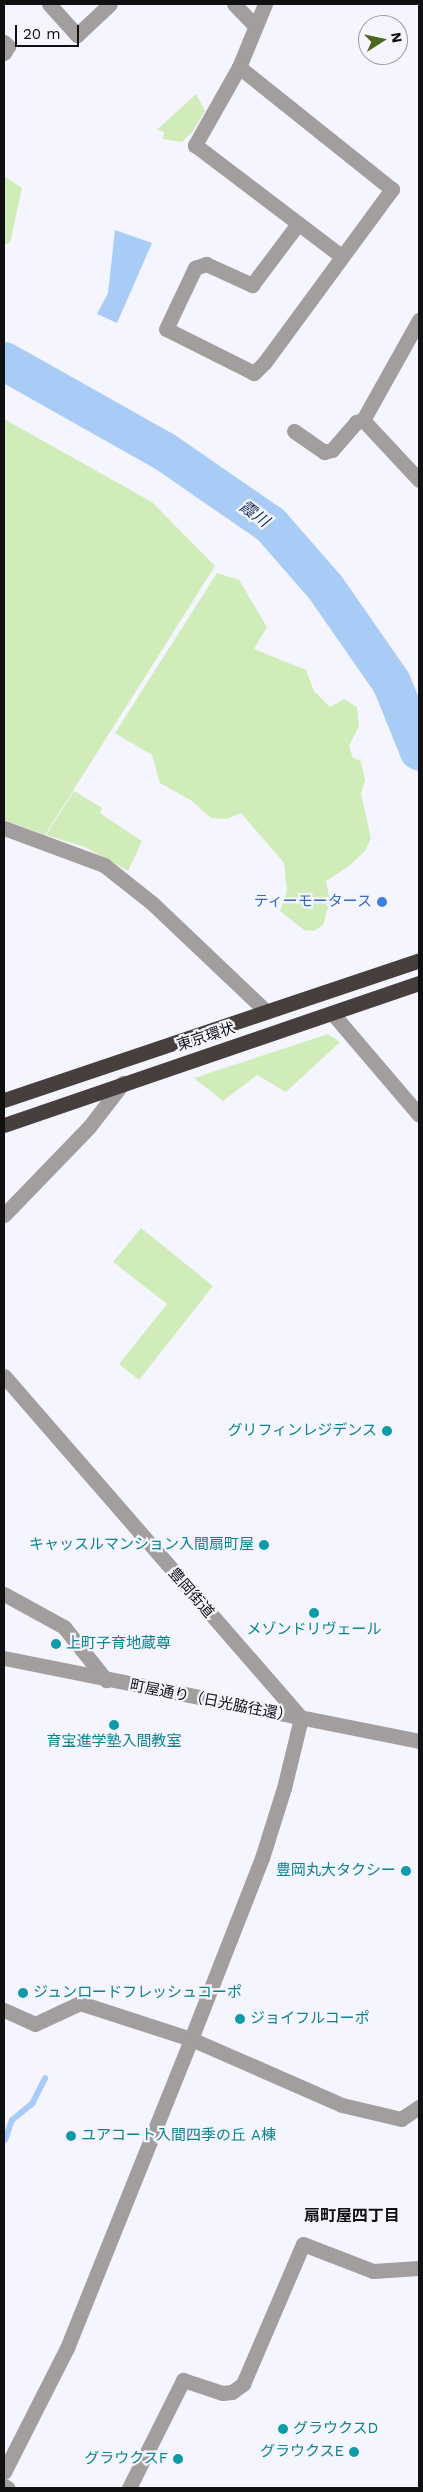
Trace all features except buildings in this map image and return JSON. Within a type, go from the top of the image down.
[{"type":"highway","name":"東京環状","points":[[4,1100],[419,960]]},
{"type":"highway","name":"東京環状","points":[[4,1124],[419,983]]},
{"type":"street","points":[[49,4],[77,35],[110,4]]},
{"type":"street","points":[[234,4],[255,26]]},
{"type":"street","points":[[265,4],[239,66],[194,145],[340,256]]},
{"type":"street","points":[[4,42],[8,46],[4,54]]},
{"type":"street","points":[[239,66],[392,189],[340,256],[265,362],[254,373],[166,329],[195,268],[206,264],[252,286],[297,225]]},
{"type":"street","points":[[294,430],[328,453],[356,422],[363,420],[419,320]]},
{"type":"street","points":[[363,420],[419,480]]},
{"type":"street","points":[[4,828],[54,848],[78,852],[104,865],[152,903],[266,1011]]},
{"type":"street","points":[[332,1013],[419,1115]]},
{"type":"street","points":[[4,1215],[89,1127],[123,1082]]},
{"type":"street","name":"豊岡街道","points":[[4,1376],[301,1718]]},
{"type":"street","points":[[4,1594],[64,1627],[106,1680]]},
{"type":"street","name":"町屋通り（日光脇往還）","points":[[4,1658],[106,1680],[419,1741]]},
{"type":"street","points":[[4,2472],[67,2348],[191,2039],[262,1858],[284,1788],[301,1718]]},
{"type":"street","points":[[4,2010],[35,2024],[80,2003],[191,2039],[342,2105],[401,2119],[419,2107]]},
{"type":"street","points":[[129,2488],[183,2380],[222,2393],[232,2392],[243,2384],[303,2244],[373,2271],[419,2268]]},
{"type":"street","points":[[4,2486],[8,2488]]},
{"type":"green space","points":[[196,94],[205,111],[193,131],[182,142],[163,139],[164,132],[157,130]]},
{"type":"green space","points":[[4,176],[22,188],[10,243],[4,244]]},
{"type":"green space","points":[[4,419],[152,502],[215,566],[45,835],[4,820]]},
{"type":"green space","points":[[217,573],[239,580],[267,627],[254,649],[306,670],[314,691],[330,707],[344,699],[357,707],[359,726],[349,746],[353,758],[361,761],[365,780],[361,794],[371,838],[365,851],[349,866],[326,881],[330,901],[323,925],[314,931],[304,930],[280,911],[287,891],[284,863],[241,813],[227,819],[211,818],[192,801],[160,783],[152,755],[115,733]]},
{"type":"green space","points":[[74,791],[102,808],[100,813],[142,841],[128,871],[85,847],[46,835]]},
{"type":"green space","points":[[328,1034],[340,1042],[286,1092],[257,1075],[223,1101],[194,1078]]},
{"type":"green space","points":[[141,1228],[213,1286],[139,1380],[119,1364],[167,1304],[113,1262]]},
{"type":"water","points":[[115,230],[152,243],[117,323],[97,314],[108,293]]},
{"type":"waterway","name":"霞川","points":[[4,361],[164,451],[270,524],[325,587],[391,682],[419,751]]},
{"type":"waterway","points":[[5,2140],[12,2120],[32,2104],[45,2078]]},
{"type":"place","name":"ティーモータース","points":[[382,902]]},
{"type":"place","name":"グリフィンレジデンス","points":[[387,1431]]},
{"type":"place","name":"キャッスルマンション入間扇町屋","points":[[264,1545]]},
{"type":"place","name":"メゾンドリヴェール","points":[[314,1613]]},
{"type":"place","name":"上町子育地蔵尊","points":[[56,1644]]},
{"type":"place","name":"育宝進学塾入間教室","points":[[114,1725]]},
{"type":"place","name":"豊岡丸大タクシー","points":[[406,1871]]},
{"type":"place","name":"ジュンロードフレッシュコーポ","points":[[23,1993]]},
{"type":"place","name":"ジョイフルコーポ","points":[[240,2019]]},
{"type":"place","name":"ユアコート入間四季の丘 A棟","points":[[71,2136]]},
{"type":"place","name":"グラウクスD","points":[[283,2429]]},
{"type":"place","name":"グラウクスE","points":[[354,2452]]},
{"type":"place","name":"グラウクスF","points":[[178,2459]]},
{"type":"district","name":"扇町屋四丁目","points":[[352,2216]]}]
